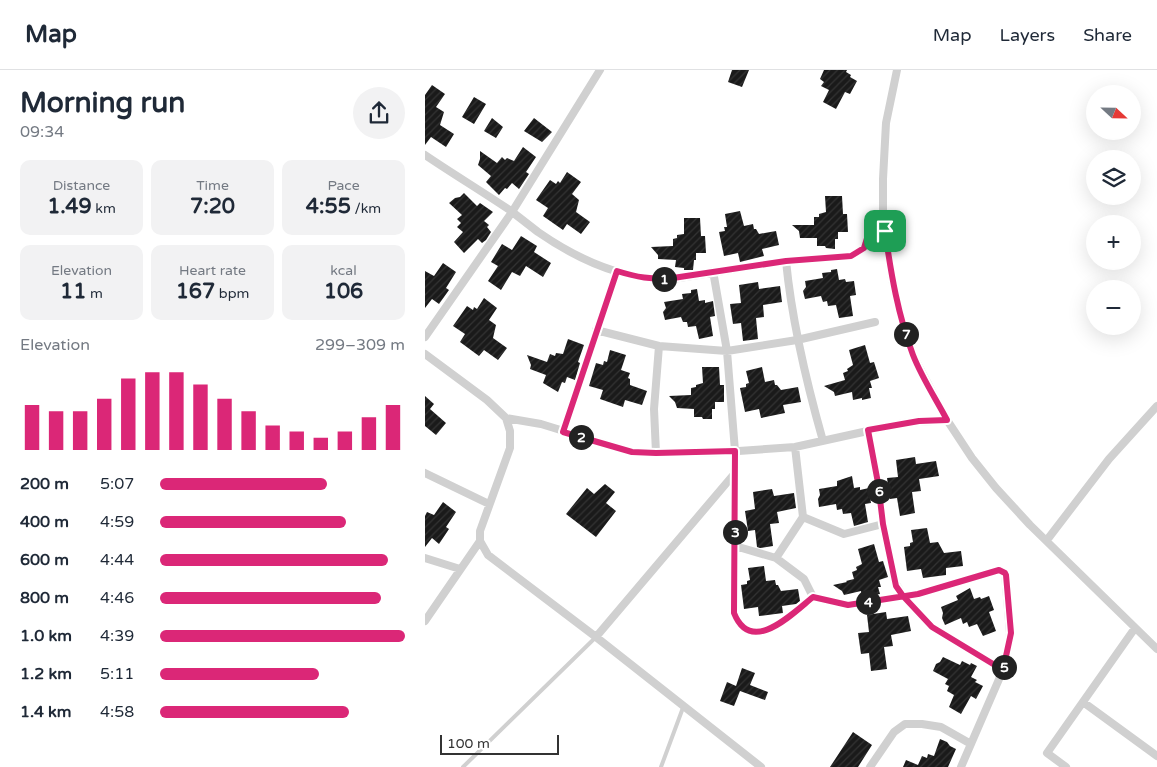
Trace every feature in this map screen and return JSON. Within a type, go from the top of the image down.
[{"type":"street","points":[[425,337],[512,212],[600,70]]},
{"type":"street","points":[[897,70],[885,123],[883,179],[885,231],[892,280],[901,318],[914,357],[947,420],[971,458],[996,488],[1157,648]]},
{"type":"street","points":[[425,155],[557,244],[587,260],[641,278],[655,280],[786,261],[851,256],[864,248],[869,232],[885,231]]},
{"type":"street","points":[[786,261],[790,302],[797,340],[806,383],[823,441]]},
{"type":"street","points":[[563,432],[617,271]]},
{"type":"street","points":[[713,271],[727,350],[735,451],[734,613],[740,625],[745,629],[753,632],[768,629],[783,621],[813,597]]},
{"type":"street","points":[[597,330],[659,346],[727,350],[797,340],[875,322]]},
{"type":"street","points":[[656,453],[654,409],[659,346]]},
{"type":"street","points":[[425,354],[487,400],[506,418],[510,431],[510,448],[480,531],[480,541],[488,555],[684,705],[761,767]]},
{"type":"street","points":[[1047,540],[1109,460],[1157,406]]},
{"type":"street","points":[[506,418],[541,424],[632,452],[656,453],[795,447],[868,430],[919,421],[947,420]]},
{"type":"street","points":[[868,430],[878,483],[883,524],[895,582],[903,596],[932,627],[1003,670]]},
{"type":"street","points":[[776,558],[803,517],[795,447]]},
{"type":"street","points":[[425,473],[489,504]]},
{"type":"street","points":[[596,637],[735,473]]},
{"type":"street","points":[[803,517],[844,534],[883,524]]},
{"type":"street","points":[[425,622],[480,541]]},
{"type":"street","points":[[735,546],[776,558],[804,579],[813,597],[844,605],[918,594],[999,570],[1005,573],[1011,633],[1003,670],[961,767]]},
{"type":"street","points":[[425,558],[460,569]]},
{"type":"street","points":[[1066,767],[1047,753],[1135,628]]},
{"type":"street","points":[[1083,702],[1157,756]]},
{"type":"street","points":[[870,767],[894,732],[905,724],[941,727],[971,744]]},
{"type":"lane","points":[[463,767],[596,637]]},
{"type":"lane","points":[[661,767],[684,705]]},
{"type":"building","points":[[732,70],[749,70],[742,87],[728,82]]},
{"type":"building","points":[[824,70],[847,70],[846,72],[851,75],[850,77],[857,81],[850,94],[845,92],[836,109],[823,102],[829,90],[821,86],[824,82],[820,79]]},
{"type":"building","points":[[432,85],[445,94],[436,107],[444,112],[440,125],[454,134],[446,147],[431,137],[425,145],[425,95]]},
{"type":"building","points":[[474,97],[486,104],[474,124],[462,117]]},
{"type":"building","points":[[492,118],[503,127],[496,138],[484,131]]},
{"type":"building","points":[[534,118],[552,132],[542,142],[524,131]]},
{"type":"building","points":[[523,147],[536,157],[526,172],[529,174],[519,189],[512,183],[499,195],[486,182],[491,176],[478,165],[480,151],[497,163],[502,157],[505,160],[507,158],[514,161]]},
{"type":"building","points":[[567,172],[581,182],[572,194],[579,200],[576,212],[590,222],[581,234],[567,224],[563,230],[543,216],[548,208],[536,200],[550,180],[556,184],[558,181],[560,183]]},
{"type":"building","points":[[464,193],[477,206],[480,203],[493,212],[484,221],[489,225],[487,227],[491,232],[486,240],[482,243],[478,239],[464,253],[454,242],[463,232],[457,227],[461,223],[457,219],[462,215],[449,203]]},
{"type":"building","points":[[825,196],[842,196],[843,214],[847,214],[848,232],[838,232],[838,239],[835,239],[835,249],[817,246],[817,238],[800,238],[799,231],[792,225],[814,225],[814,217],[819,217],[819,214],[826,212]]},
{"type":"building","points":[[740,211],[744,226],[753,224],[754,229],[759,234],[776,231],[779,245],[762,249],[764,256],[740,262],[738,253],[724,256],[719,232],[725,231],[724,227],[727,227],[725,214]]},
{"type":"building","points":[[684,218],[700,218],[701,236],[705,236],[706,253],[696,253],[693,270],[675,267],[676,260],[658,259],[658,255],[651,247],[673,246],[673,239],[677,238],[677,235],[684,234]]},
{"type":"building","points":[[521,236],[537,246],[534,252],[551,263],[543,277],[526,266],[520,276],[512,272],[501,290],[488,281],[498,266],[491,262],[502,244],[512,250]]},
{"type":"building","points":[[443,263],[456,272],[446,288],[449,290],[439,304],[432,299],[425,308],[425,271],[434,276]]},
{"type":"building","points":[[837,269],[839,280],[845,279],[846,282],[854,281],[856,295],[850,296],[853,316],[839,318],[836,305],[828,306],[827,301],[823,302],[821,296],[805,299],[803,291],[806,287],[805,281],[823,278],[822,273]]},
{"type":"building","points":[[758,282],[759,289],[780,286],[782,302],[763,305],[764,317],[756,318],[758,339],[743,341],[741,323],[733,324],[730,304],[741,303],[739,285]]},
{"type":"building","points":[[697,289],[699,301],[705,300],[705,303],[713,301],[715,316],[710,317],[713,336],[699,339],[696,326],[688,327],[687,322],[683,322],[681,317],[665,320],[663,312],[666,308],[664,302],[683,299],[682,294],[691,293],[691,290]]},
{"type":"building","points":[[484,298],[497,308],[489,320],[496,325],[493,338],[507,348],[498,360],[484,350],[479,356],[460,342],[465,334],[453,326],[467,306],[473,310],[474,307],[477,309]]},
{"type":"building","points":[[568,339],[584,345],[578,362],[580,363],[575,380],[567,377],[565,383],[562,382],[558,392],[543,383],[546,375],[530,369],[531,365],[527,355],[547,362],[550,354],[555,356],[556,353],[563,354]]},
{"type":"building","points":[[865,345],[870,363],[874,362],[879,378],[870,381],[872,388],[869,388],[871,398],[853,400],[852,392],[835,396],[834,392],[824,386],[845,380],[843,373],[848,371],[847,369],[853,365],[849,350]]},
{"type":"building","points":[[610,350],[626,355],[621,370],[630,373],[628,378],[630,379],[630,385],[647,391],[642,405],[625,400],[623,407],[600,399],[603,390],[589,386],[596,363],[603,365],[604,361],[607,362]]},
{"type":"building","points":[[702,367],[719,367],[720,385],[724,385],[724,402],[715,402],[715,409],[712,409],[712,419],[694,417],[694,409],[677,408],[675,402],[669,396],[691,395],[691,388],[703,383]]},
{"type":"building","points":[[762,367],[765,382],[774,380],[775,385],[781,390],[798,387],[801,402],[783,405],[785,413],[761,418],[759,409],[745,412],[740,388],[746,387],[746,384],[749,383],[746,371]]},
{"type":"building","points":[[425,396],[434,404],[430,409],[446,423],[436,435],[425,426]]},
{"type":"building","points":[[915,457],[916,464],[936,461],[939,476],[919,479],[921,491],[912,492],[915,513],[900,516],[897,498],[890,499],[887,478],[898,477],[896,460]]},
{"type":"building","points":[[852,476],[854,488],[860,487],[860,490],[869,488],[871,503],[865,504],[868,522],[854,526],[851,513],[843,514],[842,509],[837,510],[836,504],[819,507],[818,499],[820,495],[819,489],[837,486],[837,481]]},
{"type":"building","points":[[605,484],[615,492],[606,503],[616,511],[596,537],[566,514],[587,488],[594,494]]},
{"type":"building","points":[[772,489],[774,496],[794,493],[796,508],[777,512],[779,523],[770,524],[773,546],[760,548],[757,547],[755,530],[748,531],[745,511],[755,509],[753,492]]},
{"type":"building","points":[[443,502],[456,512],[446,527],[449,529],[439,544],[432,538],[425,547],[425,516],[427,512],[434,515]]},
{"type":"building","points":[[927,528],[930,543],[938,542],[944,553],[961,551],[963,566],[946,568],[946,575],[923,578],[921,569],[907,571],[904,547],[910,546],[910,543],[913,542],[911,530]]},
{"type":"building","points":[[874,544],[879,562],[883,561],[888,577],[879,580],[880,594],[862,597],[861,591],[844,595],[842,591],[833,585],[854,579],[852,572],[857,570],[856,567],[862,564],[858,549]]},
{"type":"building","points":[[764,566],[766,581],[775,580],[776,585],[778,585],[781,591],[798,589],[800,601],[796,604],[782,606],[783,613],[759,616],[758,607],[744,609],[741,585],[747,584],[747,581],[750,580],[748,568]]},
{"type":"building","points":[[970,588],[974,599],[989,596],[994,610],[989,612],[996,631],[983,636],[977,624],[969,627],[967,622],[963,624],[961,618],[945,625],[941,607],[958,600],[956,596]]},
{"type":"building","points":[[886,612],[887,619],[908,616],[911,631],[891,635],[893,646],[884,647],[887,669],[871,671],[869,653],[861,654],[858,633],[869,632],[867,615]]},
{"type":"building","points":[[943,657],[960,665],[962,661],[977,666],[971,677],[977,680],[975,682],[983,686],[976,699],[971,696],[961,714],[949,707],[954,695],[947,691],[949,686],[945,684],[948,679],[933,671],[936,664]]},
{"type":"building","points":[[742,668],[755,673],[750,685],[768,692],[765,700],[740,691],[734,706],[720,701],[727,682],[736,686]]},
{"type":"building","points":[[853,732],[872,745],[858,767],[830,767]]},
{"type":"building","points":[[940,739],[956,749],[948,767],[903,767],[906,760],[918,765],[922,756],[927,758],[928,754],[934,756]]},
{"type":"route","points":[[885,231],[869,232],[864,248],[851,256],[786,261],[655,280],[617,271],[563,432],[632,452],[735,451],[734,613],[740,625],[745,629],[753,632],[768,629],[783,621],[813,597],[841,605],[848,605],[903,596],[918,594],[999,570],[1006,575],[1011,633],[1003,670],[929,625],[903,596],[896,586],[883,524],[878,483],[868,430],[903,423],[947,420],[914,357],[901,318],[892,280],[885,231]]}]
